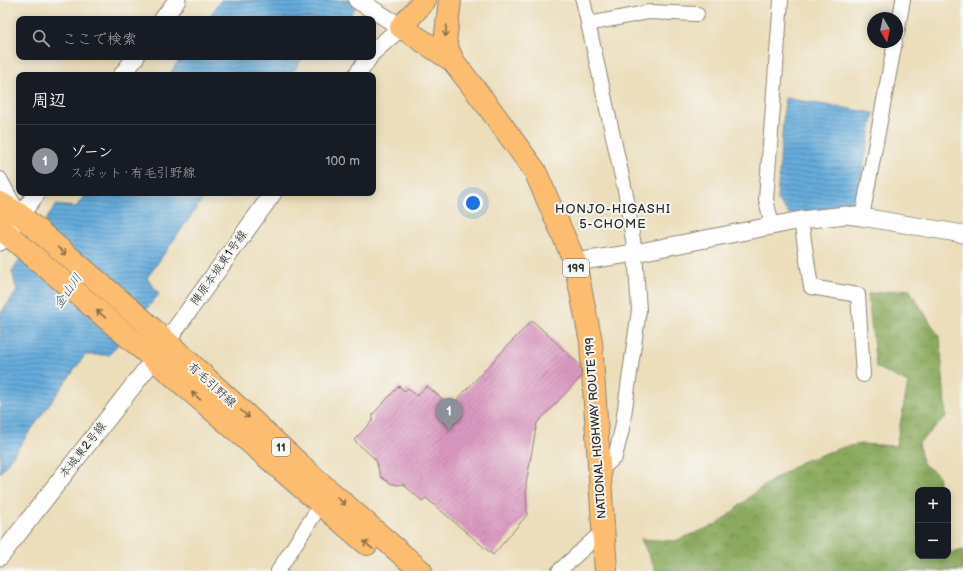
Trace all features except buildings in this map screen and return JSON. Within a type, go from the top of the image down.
[{"type":"main road","points":[[401,27],[425,0]]},
{"type":"main road","name":"199","points":[[450,0],[445,42],[453,61]]},
{"type":"main road","name":"NATIONAL HIGHWAY ROUTE 199","points":[[401,27],[453,61],[490,109],[535,171],[575,262],[591,342],[606,571]]},
{"type":"main road","name":"有毛引野線","points":[[0,203],[26,220],[144,321],[160,351],[321,504],[398,571]]},
{"type":"main road","name":"有毛引野線","points":[[5,235],[131,339],[160,351],[319,482],[421,571]]},
{"type":"street","points":[[165,16],[177,0]]},
{"type":"street","points":[[582,0],[626,195],[636,253],[639,310],[622,429],[615,456],[600,470]]},
{"type":"street","points":[[772,226],[766,199],[781,0]]},
{"type":"street","points":[[901,12],[903,0]]},
{"type":"street","points":[[360,2],[401,27],[376,48]]},
{"type":"street","points":[[588,24],[650,12],[697,14]]},
{"type":"street","points":[[862,217],[894,48]]},
{"type":"street","points":[[124,72],[134,60]]},
{"type":"street","points":[[359,72],[367,60]]},
{"type":"street","points":[[0,179],[26,220]]},
{"type":"street","points":[[5,235],[26,220],[36,196]]},
{"type":"street","name":"陣原本城東1号線","points":[[160,351],[271,196]]},
{"type":"street","points":[[575,262],[636,253],[802,220],[846,215],[963,234]]},
{"type":"street","points":[[802,220],[811,287],[858,295],[864,375]]},
{"type":"street","name":"本城東2号線","points":[[0,558],[160,351]]},
{"type":"street","points":[[278,571],[321,504]]},
{"type":"street","points":[[559,571],[604,530]]},
{"type":"green space","points":[[909,289],[940,338],[946,417],[919,443],[922,463],[938,475],[940,487],[915,487],[915,559],[951,559],[951,553],[963,550],[963,571],[656,571],[641,539],[675,541],[718,524],[759,489],[801,462],[844,447],[862,444],[896,446],[908,383],[876,367],[868,294]]},
{"type":"water","points":[[221,0],[361,0],[349,16],[210,16]]},
{"type":"water","points":[[179,60],[301,60],[293,72],[171,72]]},
{"type":"water","points":[[785,98],[874,113],[855,208],[835,207],[789,214],[777,199]]},
{"type":"water","name":"金山川","points":[[84,196],[205,196],[147,278],[159,294],[109,355],[85,355],[0,473],[0,314],[17,291],[12,271],[56,205],[76,207]]},
{"type":"place","name":"ゾーン","points":[[449,431]]},
{"type":"district","name":"HONJO-HIGASHI 5-CHOME","points":[[613,216]]}]
